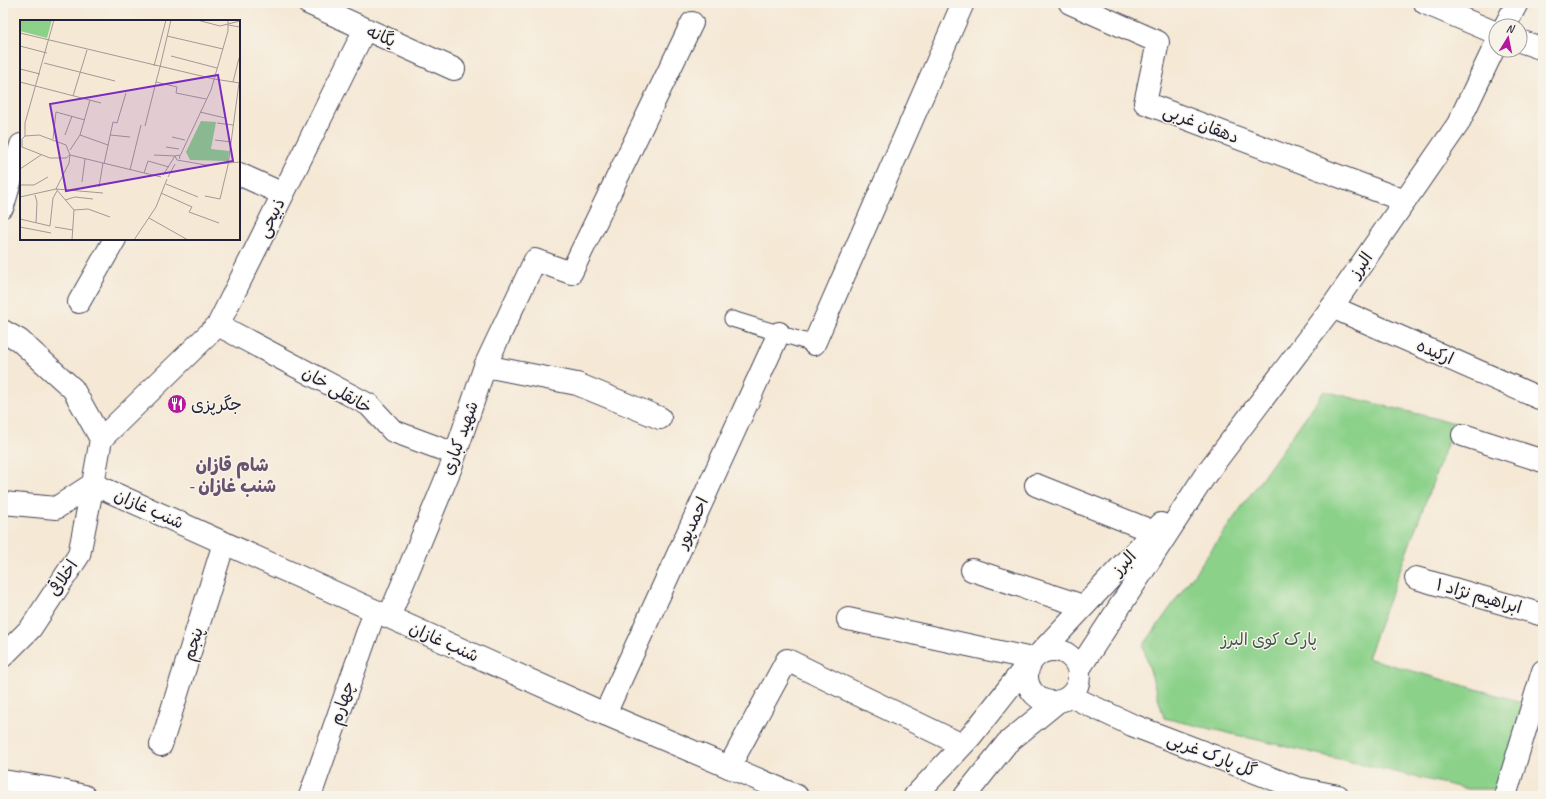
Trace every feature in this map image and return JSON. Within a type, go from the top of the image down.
[{"type":"street","name":"یگانه","points":[[308,3],[454,69]]},
{"type":"street","points":[[814,344],[963,3]]},
{"type":"street","name":"دهقان غربی","points":[[1070,3],[1158,42],[1145,103],[1405,201]]},
{"type":"street","points":[[1425,3],[1488,30]]},
{"type":"street","points":[[1509,18],[1517,3]]},
{"type":"street","name":"شهید کباری","points":[[382,614],[455,454],[485,366],[535,260],[571,273],[692,23]]},
{"type":"street","name":"ذبیحی","points":[[101,439],[218,325],[364,29]]},
{"type":"street","points":[[1528,44],[1543,49]]},
{"type":"street","name":"البرز","points":[[965,796],[1007,743],[1071,688],[1206,474],[1332,307],[1458,124],[1489,58]]},
{"type":"street","points":[[3,206],[20,148]]},
{"type":"street","points":[[240,174],[283,194]]},
{"type":"street","points":[[79,302],[115,240]]},
{"type":"street","name":"ارکیده","points":[[1332,307],[1539,398]]},
{"type":"street","name":"خانقلی خان","points":[[218,325],[369,405],[393,431],[455,454]]},
{"type":"street","points":[[3,331],[19,340],[73,388],[101,439]]},
{"type":"street","name":"احمدپور","points":[[605,714],[779,333]]},
{"type":"street","points":[[485,366],[577,384],[660,418]]},
{"type":"street","points":[[1462,436],[1543,461]]},
{"type":"street","name":"اخلاقی","points":[[3,656],[32,628],[79,554],[101,439]]},
{"type":"street","name":"البرز","points":[[915,796],[962,745],[1035,657],[1154,532],[1206,474]]},
{"type":"street","points":[[3,503],[56,508],[93,484]]},
{"type":"street","name":"شنب غازان","points":[[93,484],[605,714],[797,796]]},
{"type":"street","points":[[1036,485],[1154,532]]},
{"type":"street","name":"پنجم","points":[[161,744],[224,543]]},
{"type":"street","points":[[972,570],[1084,606]]},
{"type":"street","name":"ابراهیم نژاد ۱","points":[[1416,578],[1543,615]]},
{"type":"street","name":"چهارم","points":[[310,796],[382,614]]},
{"type":"street","points":[[848,619],[1035,657],[1056,649],[1070,656],[1071,688],[1042,700],[1030,690],[1026,676],[1035,657]]},
{"type":"street","points":[[729,767],[787,660],[962,745]]},
{"type":"street","points":[[1504,796],[1543,671]]},
{"type":"street","name":"گل پارک غربی","points":[[1071,688],[1132,724],[1297,788],[1338,796]]},
{"type":"street","points":[[3,781],[48,788],[84,796]]},
{"type":"lane","points":[[732,319],[814,344]]},
{"type":"green space","name":"پارک کوی البرز","points":[[1324,391],[1455,423],[1367,658],[1525,703],[1505,789],[1467,789],[1164,718],[1143,646]]},
{"type":"place","name":"جگرپزی","points":[[177,404]]},
{"type":"district","name":"شام قازان - شنب غازان","points":[[232,475]]}]
